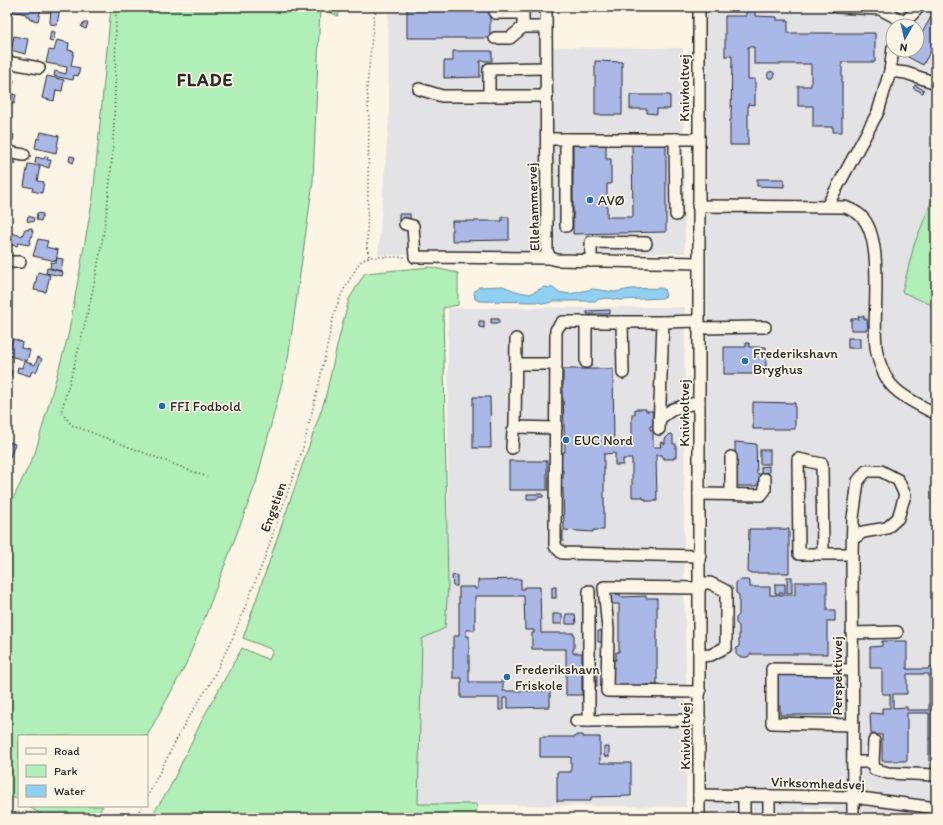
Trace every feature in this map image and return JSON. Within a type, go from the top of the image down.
[{"type":"street","name":"Ellehammervej","points":[[546,7],[548,251],[550,258],[557,260],[698,263]]},
{"type":"street","name":"Knivholtvej","points":[[699,7],[699,818]]},
{"type":"street","points":[[838,7],[880,9],[894,18]]},
{"type":"street","points":[[909,18],[919,7]]},
{"type":"street","points":[[495,13],[523,13],[523,27]]},
{"type":"street","points":[[495,38],[510,38],[523,27],[546,27]]},
{"type":"street","points":[[827,206],[878,112],[890,71],[892,58]]},
{"type":"street","points":[[7,62],[39,68]]},
{"type":"street","points":[[489,96],[489,69],[546,68]]},
{"type":"street","points":[[890,71],[906,73],[936,83]]},
{"type":"street","points":[[419,89],[442,96],[547,96]]},
{"type":"street","points":[[547,139],[699,139]]},
{"type":"street","points":[[566,139],[566,226]]},
{"type":"street","points":[[676,139],[676,215]]},
{"type":"street","points":[[7,152],[24,155]]},
{"type":"street","points":[[698,206],[845,206],[861,216],[871,232],[875,250],[876,347],[887,380],[898,392],[936,414]]},
{"type":"street","points":[[405,224],[413,226],[415,257],[550,258]]},
{"type":"street","points":[[591,261],[591,242],[646,243]]},
{"type":"street","points":[[7,262],[20,262]]},
{"type":"street","points":[[700,556],[562,553],[555,546],[556,330],[562,322],[662,322],[765,327]]},
{"type":"street","points":[[586,322],[586,362]]},
{"type":"street","points":[[622,322],[623,373]]},
{"type":"street","points":[[662,322],[659,424],[673,409],[699,402]]},
{"type":"street","points":[[512,448],[513,431],[515,427],[516,339]]},
{"type":"street","points":[[516,364],[556,364]]},
{"type":"street","points":[[515,427],[556,428]]},
{"type":"street","points":[[731,457],[731,494]]},
{"type":"street","points":[[823,554],[822,464],[798,459],[799,554],[823,554],[852,554]]},
{"type":"street","name":"Perspektivvej","points":[[852,539],[863,532],[887,528],[898,518],[905,495],[898,480],[881,471],[866,471],[858,481],[853,518],[852,539],[853,818]]},
{"type":"street","points":[[699,494],[761,495],[765,490],[765,479]]},
{"type":"street","points":[[700,656],[711,655],[726,647],[726,591],[710,583],[700,586],[604,587],[608,629],[607,691],[700,692]]},
{"type":"street","points":[[589,591],[589,721]]},
{"type":"street","points":[[852,633],[897,632]]},
{"type":"street","points":[[852,670],[772,670],[772,723],[852,725]]},
{"type":"street","points":[[576,721],[700,720]]},
{"type":"street","points":[[874,741],[874,768],[888,773],[936,775]]},
{"type":"street","points":[[853,762],[873,762]]},
{"type":"street","name":"Virksomhedsvej","points":[[699,795],[853,797],[936,808]]},
{"type":"street","points":[[744,795],[744,818]]},
{"type":"street","points":[[769,796],[769,818]]},
{"type":"path","points":[[116,7],[110,180],[100,253],[82,339],[61,412],[72,425],[207,478]]},
{"type":"path","points":[[375,7],[367,87],[369,120],[367,248],[369,257],[415,257]]},
{"type":"path","name":"Engstien","points":[[148,795],[185,723],[210,684],[233,636],[264,560],[303,448],[335,310],[342,290],[360,262],[369,257]]},
{"type":"path","points":[[135,818],[141,807]]},
{"type":"path","points":[[7,816],[22,811],[32,813],[41,818]]},
{"type":"shaded area","points":[[388,7],[540,7],[541,47],[683,48],[685,253],[378,255],[389,117]]},
{"type":"shaded area","points":[[706,7],[936,7],[936,190],[914,245],[902,292],[936,307],[936,818],[837,818],[833,809],[806,807],[806,818],[707,818]]},
{"type":"shaded area","points":[[685,307],[684,573],[687,716],[686,807],[418,804],[422,639],[445,627],[448,574],[448,308]]},
{"type":"green space","name":"FFI Fodbold","points":[[111,7],[341,7],[338,16],[320,8],[313,182],[288,359],[256,483],[204,620],[185,666],[148,735],[18,735],[18,800],[7,794],[7,511],[35,453],[68,336],[93,197]]},
{"type":"green space","points":[[936,190],[936,307],[902,292],[914,245]]},
{"type":"green space","points":[[430,267],[458,273],[458,305],[443,308],[448,586],[445,628],[422,639],[418,804],[477,804],[476,818],[150,818],[169,789],[204,716],[242,648],[269,660],[273,650],[243,638],[325,399],[349,299],[365,273]]},
{"type":"green space","points":[[29,807],[102,807],[95,818],[47,818]]},
{"type":"water","points":[[503,286],[515,291],[530,294],[544,287],[553,288],[558,292],[570,294],[592,289],[615,292],[631,289],[661,288],[664,289],[666,296],[662,298],[620,300],[607,298],[595,301],[554,301],[550,303],[479,301],[475,299],[474,292],[479,287]]},
{"type":"building","points":[[12,7],[41,7],[38,21],[29,19],[29,16],[26,16],[26,14],[11,11]]},
{"type":"building","points":[[51,7],[60,7],[57,25],[50,24]]},
{"type":"building","points":[[746,7],[755,7],[755,16],[777,17],[777,20],[788,20],[788,33],[875,33],[875,62],[842,62],[842,132],[833,132],[833,127],[813,127],[813,106],[798,106],[798,86],[811,86],[811,64],[754,64],[754,47],[748,47],[748,79],[755,79],[755,105],[748,104],[748,145],[730,145],[732,56],[725,56],[725,16],[746,16]]},
{"type":"building","points":[[490,8],[490,38],[407,38],[407,9]]},
{"type":"building","points":[[936,8],[936,41],[923,65],[910,58],[925,58],[925,28]]},
{"type":"building","points":[[83,23],[88,23],[86,29],[81,27]]},
{"type":"building","points":[[51,31],[55,32],[53,42],[49,41]]},
{"type":"building","points":[[14,36],[28,39],[25,54],[11,50]]},
{"type":"building","points":[[57,40],[69,43],[68,50],[74,51],[71,66],[80,68],[78,76],[74,75],[73,80],[54,76],[55,71],[66,74],[67,67],[46,63],[49,50],[54,51]]},
{"type":"building","points":[[453,51],[492,51],[492,61],[480,61],[480,77],[444,78],[444,61],[453,61]]},
{"type":"building","points":[[595,61],[622,62],[622,115],[595,115]]},
{"type":"building","points":[[771,71],[774,72],[774,78],[771,79],[768,78],[767,75],[768,72]]},
{"type":"building","points":[[7,72],[10,72],[8,79],[14,80],[11,94],[16,95],[14,104],[7,102]]},
{"type":"building","points":[[47,76],[64,80],[62,91],[56,90],[54,101],[42,98]]},
{"type":"building","points":[[915,85],[924,90],[923,93],[913,88]]},
{"type":"building","points":[[630,95],[670,95],[670,109],[657,109],[657,114],[647,113],[647,109],[630,109]]},
{"type":"building","points":[[7,129],[12,130],[11,134],[14,135],[13,141],[7,141]]},
{"type":"building","points":[[41,132],[59,136],[56,153],[35,148],[37,138],[39,139]]},
{"type":"building","name":"AVØ","points":[[666,143],[666,232],[573,234],[573,144],[606,144],[606,159],[611,159],[611,184],[607,184],[607,217],[633,217],[632,144]]},
{"type":"building","points":[[7,156],[8,161],[16,162],[15,165],[10,164],[9,172],[7,172]]},
{"type":"building","points":[[45,156],[48,157],[47,160],[51,160],[49,168],[35,163],[36,157],[44,159]]},
{"type":"building","points":[[70,156],[75,157],[73,163],[69,161]]},
{"type":"building","points":[[28,164],[40,166],[37,181],[44,182],[42,193],[32,191],[33,188],[24,186]]},
{"type":"building","points":[[757,179],[784,179],[784,187],[757,186]]},
{"type":"building","points":[[37,213],[43,214],[41,221],[36,220]]},
{"type":"building","points":[[399,214],[410,214],[410,221],[399,221]]},
{"type":"building","points":[[28,216],[34,218],[33,222],[27,221]]},
{"type":"building","points":[[502,217],[509,217],[509,240],[452,241],[452,221],[502,221]]},
{"type":"building","points":[[29,228],[33,231],[29,245],[18,243],[17,246],[7,244],[7,232],[22,236],[25,229],[28,230]]},
{"type":"building","points":[[38,239],[48,241],[46,247],[58,250],[56,261],[33,256]]},
{"type":"building","points":[[57,258],[63,259],[61,271],[50,268],[51,262],[56,263]]},
{"type":"building","points":[[47,268],[63,272],[62,276],[46,273]]},
{"type":"building","points":[[38,272],[50,275],[46,292],[34,290]]},
{"type":"building","points":[[610,310],[610,314],[587,314],[587,311]]},
{"type":"building","points":[[858,316],[864,316],[864,319],[867,319],[868,330],[851,330],[851,319],[859,319]]},
{"type":"building","points":[[491,319],[499,319],[499,323],[491,323]]},
{"type":"building","points":[[479,321],[484,321],[484,328],[479,327]]},
{"type":"building","points":[[848,338],[860,338],[860,348],[848,348]]},
{"type":"building","points":[[13,339],[22,342],[21,348],[30,350],[27,361],[7,355]]},
{"type":"building","name":"Frederikshavn Bryghus","points":[[746,343],[749,343],[749,347],[766,347],[766,374],[724,374],[724,347],[746,347]]},
{"type":"building","points":[[38,357],[42,359],[36,372],[32,371],[30,376],[17,372],[18,367],[22,368],[24,361],[35,365]]},
{"type":"building","points":[[7,369],[12,371],[7,387]]},
{"type":"building","name":"EUC Nord","points":[[563,369],[613,369],[614,447],[632,447],[632,414],[635,414],[635,409],[646,409],[646,411],[653,411],[653,426],[650,426],[650,430],[653,430],[653,447],[661,447],[660,443],[662,442],[665,444],[665,439],[670,434],[673,435],[673,444],[676,444],[676,457],[674,457],[674,459],[664,459],[662,455],[656,455],[657,501],[646,501],[643,497],[632,497],[632,459],[623,459],[623,465],[615,465],[615,453],[604,454],[604,530],[593,530],[593,532],[564,530],[563,488],[559,488],[559,478],[563,478],[563,470],[559,470],[559,454],[563,454],[563,452],[565,452],[563,398],[559,398],[559,386],[563,386]]},
{"type":"building","points":[[473,397],[490,397],[491,448],[473,448]]},
{"type":"building","points":[[753,402],[795,403],[795,429],[753,429]]},
{"type":"building","points":[[9,442],[15,444],[7,465],[7,446]]},
{"type":"building","points":[[735,442],[756,444],[757,474],[761,474],[761,484],[757,484],[757,486],[736,486]]},
{"type":"building","points":[[760,450],[770,450],[770,464],[760,464]]},
{"type":"building","points":[[509,461],[547,461],[547,490],[509,490]]},
{"type":"building","points":[[769,466],[769,473],[761,473],[761,467]]},
{"type":"building","points":[[527,494],[543,494],[543,497],[538,497],[538,499],[527,499]]},
{"type":"building","points":[[749,529],[789,529],[789,573],[748,573]]},
{"type":"building","points":[[560,531],[563,531],[563,541],[560,541]]},
{"type":"building","points":[[457,575],[457,586],[453,586],[452,576]]},
{"type":"building","points":[[787,577],[792,577],[792,593],[787,593]]},
{"type":"building","points":[[521,579],[521,589],[524,589],[524,587],[540,587],[541,633],[574,633],[573,653],[582,653],[582,695],[566,695],[566,649],[532,649],[532,633],[534,633],[534,630],[525,630],[524,596],[475,596],[475,630],[466,630],[466,636],[469,636],[469,682],[503,682],[503,691],[550,691],[550,707],[508,708],[508,698],[503,698],[503,710],[499,710],[499,698],[461,698],[462,678],[453,678],[453,636],[459,636],[459,587],[475,587],[475,589],[478,589],[478,580]]},
{"type":"building","points":[[739,580],[748,580],[750,582],[750,587],[770,587],[770,595],[777,595],[777,593],[775,593],[775,584],[785,584],[785,593],[779,593],[779,595],[795,595],[795,582],[827,582],[827,610],[835,610],[835,621],[827,621],[827,654],[750,654],[748,657],[739,657],[736,654],[736,649],[739,646],[739,626],[736,623],[736,618],[739,615],[739,595],[736,593],[736,583]]},
{"type":"building","points":[[552,587],[556,587],[556,598],[552,598]]},
{"type":"building","points":[[610,594],[620,594],[620,597],[646,596],[646,598],[657,598],[657,685],[646,685],[646,687],[611,686],[611,660],[616,660],[616,652],[619,652],[619,604],[610,604]]},
{"type":"building","points":[[553,614],[562,614],[562,624],[553,624]]},
{"type":"building","points":[[566,614],[575,614],[576,624],[566,624]]},
{"type":"building","points":[[598,631],[603,631],[602,642],[598,642]]},
{"type":"building","points":[[882,641],[907,641],[907,669],[929,669],[929,667],[936,667],[936,761],[929,761],[929,713],[907,713],[907,761],[882,761],[882,735],[871,734],[870,713],[882,714],[882,708],[890,708],[890,694],[882,694],[882,668],[870,668],[870,647],[882,646]],"holes":[[[907,674],[929,674],[929,710],[907,710],[907,707],[893,708],[893,694],[907,694]]]},
{"type":"building","points":[[593,675],[597,675],[597,686],[593,686]]},
{"type":"building","points":[[778,675],[837,675],[836,715],[780,715],[780,706],[778,706]]},
{"type":"building","points":[[576,735],[583,735],[583,737],[600,737],[600,763],[631,763],[631,796],[591,797],[591,801],[557,801],[557,772],[571,772],[571,757],[540,757],[540,737],[576,737]]},
{"type":"building","points":[[604,747],[609,747],[609,757],[604,756]]},
{"type":"place","name":"AVØ","points":[[590,200]]},
{"type":"place","name":"Frederikshavn Bryghus","points":[[745,361]]},
{"type":"place","name":"FFI Fodbold","points":[[162,406]]},
{"type":"place","name":"EUC Nord","points":[[566,440]]},
{"type":"place","name":"Frederikshavn Friskole","points":[[507,677]]},
{"type":"district","name":"FLADE","points":[[205,80]]}]
